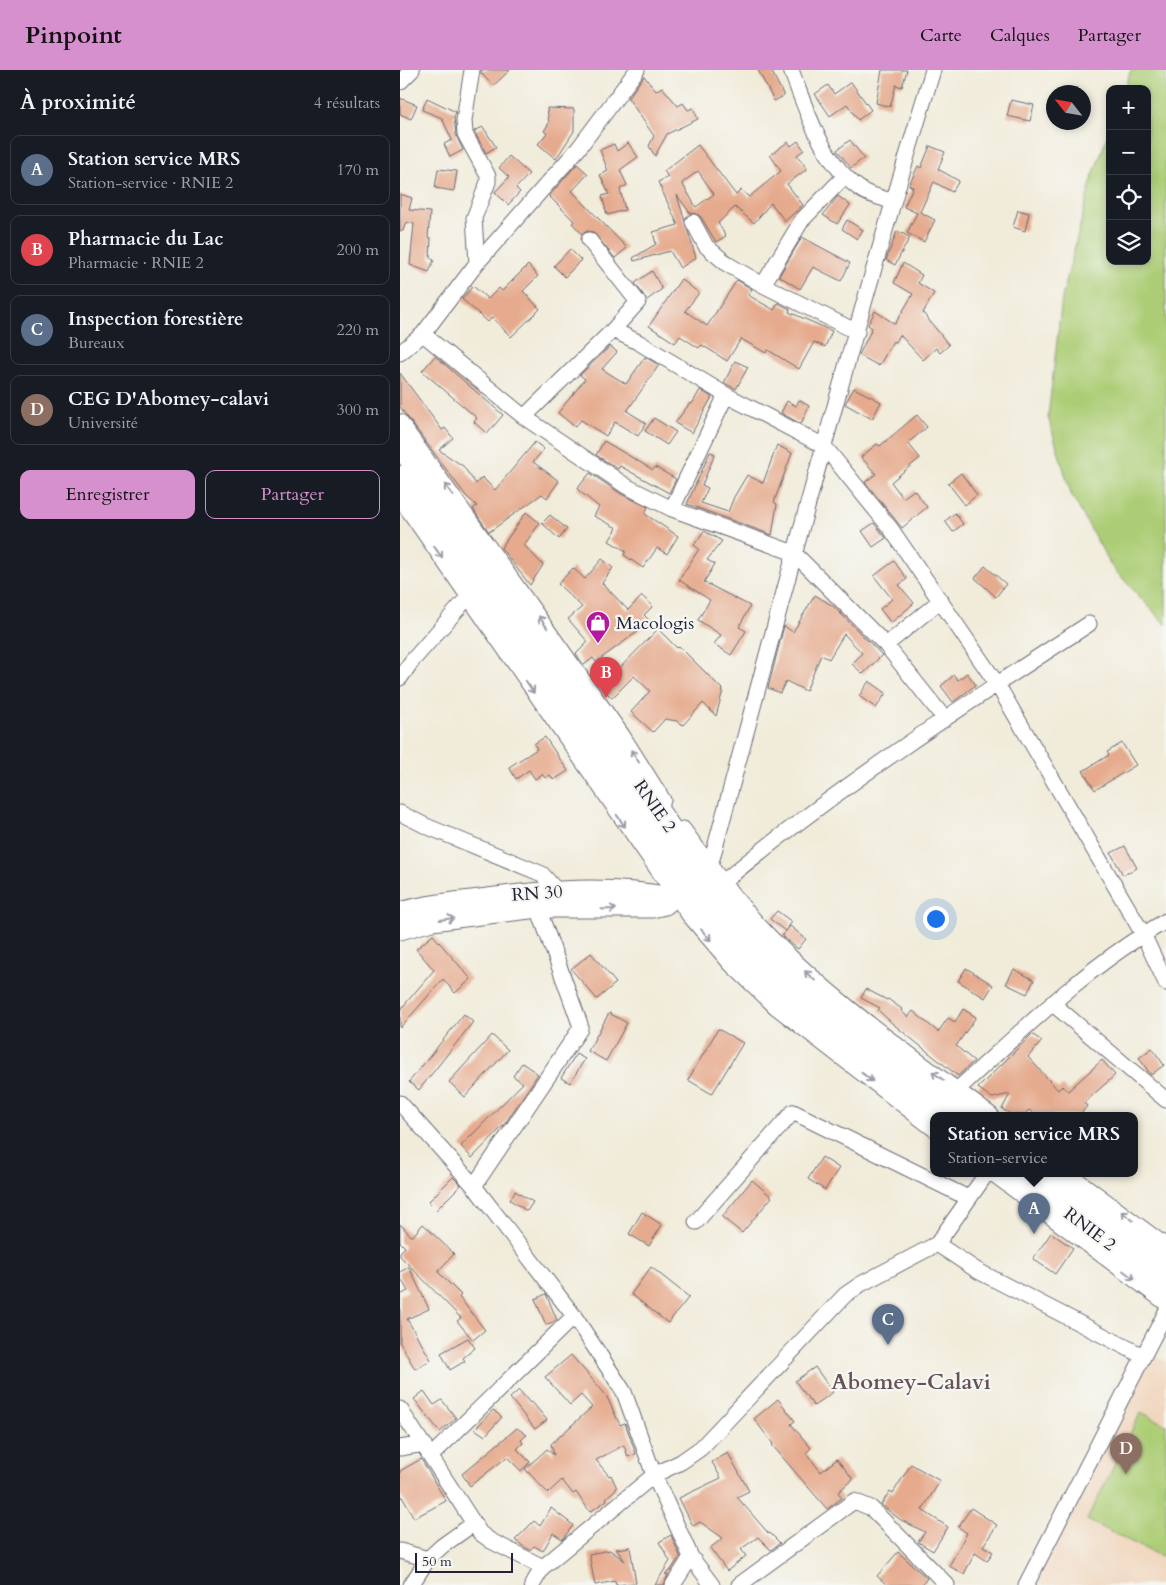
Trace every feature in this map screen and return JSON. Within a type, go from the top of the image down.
[{"type":"highway","name":"RNIE 2","points":[[400,445],[539,638],[693,882],[717,930],[775,989],[833,1038],[933,1112]]},
{"type":"highway","name":"RNIE 2","points":[[400,477],[693,882],[739,924],[803,989],[846,1025],[963,1112]]},
{"type":"highway","name":"RNIE 2","points":[[1019,1177],[1166,1285]]},
{"type":"highway","name":"RNIE 2","points":[[1050,1177],[1166,1263]]},
{"type":"main road","name":"RN 30","points":[[400,912],[423,906],[541,891],[646,892],[693,882]]},
{"type":"main road","name":"RN 30","points":[[400,930],[432,921],[538,908],[652,908],[665,905],[693,882]]},
{"type":"street","points":[[400,82],[412,70]]},
{"type":"street","points":[[472,70],[464,120],[465,134],[488,176],[488,182],[474,218],[477,263]]},
{"type":"street","points":[[400,353],[423,334],[477,263],[578,149],[637,70]]},
{"type":"street","points":[[791,70],[822,144],[845,176],[865,192],[893,202]]},
{"type":"street","points":[[693,882],[794,554],[858,332],[893,202],[933,70]]},
{"type":"street","points":[[763,285],[802,220],[845,176]]},
{"type":"street","points":[[693,222],[706,246],[714,255],[763,285],[858,332]]},
{"type":"street","points":[[524,417],[613,330],[638,302],[590,240]]},
{"type":"street","points":[[613,330],[638,342],[726,395],[824,446],[891,529],[997,684],[1143,934],[1166,982]]},
{"type":"street","points":[[423,334],[524,417],[626,486],[672,510],[794,554],[886,645],[944,718]]},
{"type":"street","points":[[672,510],[726,395]]},
{"type":"street","points":[[400,422],[508,571],[622,735],[667,806],[693,882],[730,963],[762,995],[930,1126]]},
{"type":"street","points":[[401,500],[469,596],[693,882]]},
{"type":"street","points":[[400,678],[412,661],[469,596]]},
{"type":"street","points":[[886,645],[941,600]]},
{"type":"street","points":[[693,882],[723,882],[764,848],[944,718],[1089,624]]},
{"type":"street","points":[[400,813],[426,826],[542,874],[557,891]]},
{"type":"street","points":[[723,882],[767,934],[816,981],[987,1112]]},
{"type":"street","points":[[474,1186],[580,1029],[580,1024],[538,908]]},
{"type":"street","points":[[957,1090],[1052,1003],[1143,934],[1166,921]]},
{"type":"street","points":[[1052,1003],[1166,1100]]},
{"type":"street","points":[[400,1103],[474,1186],[574,1316],[624,1392],[654,1475],[690,1557],[712,1585]]},
{"type":"street","points":[[696,1222],[793,1112],[968,1198]]},
{"type":"street","points":[[532,1585],[542,1567],[654,1475],[681,1462],[700,1448],[845,1295],[861,1284],[937,1244],[983,1177]]},
{"type":"street","points":[[997,1177],[1166,1303]]},
{"type":"street","points":[[1074,1177],[1164,1239]]},
{"type":"street","points":[[937,1244],[978,1271],[1143,1356]]},
{"type":"street","points":[[1026,1585],[1166,1312]]},
{"type":"street","points":[[400,1448],[428,1450],[574,1316]]},
{"type":"street","points":[[400,1409],[428,1450],[473,1524],[490,1541],[542,1567]]},
{"type":"street","points":[[739,1585],[854,1501],[871,1508],[941,1583]]},
{"type":"street","points":[[411,1585],[428,1559],[442,1546],[473,1524]]},
{"type":"street","points":[[400,1551],[428,1559]]},
{"type":"street","points":[[673,1585],[690,1557]]},
{"type":"shaded area","points":[[1151,1352],[1166,1362],[1166,1585],[1027,1585]]},
{"type":"green space","points":[[1131,70],[1166,70],[1166,625],[1112,567],[1071,494],[1048,417],[1062,298],[1092,178],[1106,140],[1106,265],[1151,265],[1151,85],[1125,85]]},
{"type":"green space","points":[[1141,1412],[1166,1425],[1166,1559],[1087,1520]]},
{"type":"building","points":[[481,70],[510,70],[493,86],[481,73]]},
{"type":"building","points":[[758,70],[771,70],[784,96],[774,101]]},
{"type":"building","points":[[882,70],[907,70],[902,87],[896,85],[890,107],[876,103]]},
{"type":"building","points":[[644,76],[656,91],[662,87],[678,106],[683,103],[688,110],[693,108],[698,119],[667,134],[655,156],[649,146],[654,136],[628,98]]},
{"type":"building","points":[[851,82],[871,110],[858,120],[847,104],[830,116],[815,94],[828,85],[834,94]]},
{"type":"building","points":[[400,98],[417,105],[411,119],[400,114]]},
{"type":"building","points":[[427,98],[456,112],[454,117],[456,135],[463,150],[450,157],[444,144],[452,140],[442,118],[422,110]]},
{"type":"building","points":[[1011,100],[1034,105],[1030,121],[1007,116]]},
{"type":"building","points":[[547,108],[574,109],[574,131],[556,159],[538,144],[547,133],[544,131],[549,123]]},
{"type":"building","points":[[483,127],[496,147],[486,153],[474,131]]},
{"type":"building","points":[[850,140],[864,158],[851,168],[837,150]]},
{"type":"building","points":[[798,141],[804,150],[797,155],[807,169],[787,184],[803,205],[785,221],[771,203],[754,223],[735,207],[718,223],[726,236],[716,242],[701,217],[690,213],[677,195],[696,258],[680,268],[670,251],[634,261],[633,258],[656,244],[653,232],[678,225],[658,182],[668,177],[664,171],[698,145],[736,195],[741,190],[749,197],[781,171],[770,155],[788,142],[791,146]],"holes":[[[698,171],[714,194],[696,207],[682,183]]]},
{"type":"building","points":[[628,143],[638,157],[620,170],[627,185],[620,189],[625,210],[607,215],[602,196],[609,194],[600,175],[608,171],[600,150],[614,144],[617,151]]},
{"type":"building","points":[[930,146],[945,152],[938,169],[959,181],[952,192],[934,182],[920,212],[935,220],[924,242],[907,233],[917,213],[904,207],[913,187],[909,185],[918,166],[921,168]]},
{"type":"building","points":[[509,156],[529,174],[516,188],[520,192],[508,205],[495,192],[509,177],[499,168]]},
{"type":"building","points":[[577,164],[588,174],[572,191],[627,248],[615,258],[593,232],[587,231],[582,234],[572,223],[574,221],[549,196]]},
{"type":"building","points":[[438,169],[457,171],[454,191],[435,188]]},
{"type":"building","points":[[400,194],[412,198],[409,210],[430,212],[428,238],[431,238],[430,258],[434,260],[429,272],[410,265],[414,224],[406,222],[403,231],[400,231]]},
{"type":"building","points":[[838,196],[850,205],[837,224],[823,215]]},
{"type":"building","points":[[1018,210],[1029,213],[1025,231],[1013,227]]},
{"type":"building","points":[[847,220],[863,230],[857,239],[842,229]]},
{"type":"building","points":[[897,231],[910,237],[895,265],[886,260]]},
{"type":"building","points":[[802,237],[850,263],[841,281],[813,267],[800,289],[779,276]]},
{"type":"building","points":[[570,249],[581,260],[565,277],[554,266]]},
{"type":"building","points":[[903,263],[922,275],[918,283],[934,293],[923,313],[949,345],[940,353],[936,348],[923,360],[900,335],[895,343],[893,341],[879,366],[859,355],[872,328],[868,325],[875,311],[895,324],[913,294],[894,283]]},
{"type":"building","points":[[528,265],[538,276],[523,291],[540,309],[511,337],[492,317],[488,322],[462,299],[473,286],[488,299],[499,288],[502,291]]},
{"type":"building","points":[[652,271],[662,289],[647,300],[635,283]]},
{"type":"building","points":[[681,279],[699,293],[685,311],[707,326],[737,280],[752,289],[748,295],[774,310],[778,303],[790,309],[789,312],[832,331],[825,347],[814,342],[799,369],[768,350],[766,353],[741,339],[727,361],[702,345],[699,348],[680,336],[675,343],[649,326]]},
{"type":"building","points":[[610,346],[617,352],[602,369],[626,384],[645,357],[659,365],[627,411],[646,423],[638,436],[615,422],[606,436],[581,420],[575,427],[558,413],[585,379],[580,375]]},
{"type":"building","points":[[435,356],[503,415],[487,434],[474,422],[477,418],[422,371]]},
{"type":"building","points":[[735,361],[748,367],[736,389],[724,383]]},
{"type":"building","points":[[400,373],[442,430],[445,428],[453,438],[439,450],[463,466],[476,484],[482,477],[495,490],[535,442],[544,449],[533,462],[559,481],[547,498],[542,494],[489,532],[473,509],[477,506],[466,496],[400,407]]},
{"type":"building","points":[[854,388],[881,402],[872,419],[845,404]]},
{"type":"building","points":[[700,390],[712,397],[692,433],[675,423],[690,403],[692,404]]},
{"type":"building","points":[[799,400],[809,406],[801,424],[781,413],[787,401],[796,406]]},
{"type":"building","points":[[917,415],[927,427],[908,443],[920,458],[891,482],[903,498],[914,490],[927,507],[902,528],[865,482],[876,474],[861,457],[877,444],[880,446]]},
{"type":"building","points":[[654,418],[676,432],[667,445],[645,431]]},
{"type":"building","points":[[604,441],[653,470],[655,467],[676,479],[669,493],[620,466],[618,469],[596,455]]},
{"type":"building","points":[[777,445],[792,453],[774,502],[777,504],[772,535],[687,504],[710,452],[715,454],[702,485],[708,488],[701,503],[728,512],[734,497],[747,475],[763,483]]},
{"type":"building","points":[[590,473],[621,494],[648,507],[645,514],[678,536],[667,554],[657,548],[643,568],[624,555],[626,551],[609,541],[617,528],[594,516],[599,507],[577,489]]},
{"type":"building","points":[[961,473],[977,495],[965,505],[948,483]]},
{"type":"building","points":[[526,512],[540,523],[524,545],[543,565],[530,585],[501,548]]},
{"type":"building","points":[[955,513],[963,524],[953,532],[945,521]]},
{"type":"building","points":[[550,515],[567,529],[559,539],[542,523]]},
{"type":"building","points":[[874,523],[886,538],[873,547],[862,531]]},
{"type":"building","points":[[704,531],[722,541],[707,560],[715,564],[704,582],[750,606],[739,627],[746,631],[731,655],[714,644],[721,635],[698,620],[710,600],[679,580],[699,549],[694,545]]},
{"type":"building","points":[[602,559],[613,568],[602,583],[628,610],[642,596],[653,606],[644,615],[651,622],[596,662],[593,658],[584,665],[576,654],[588,642],[568,619],[582,607],[558,584],[573,568],[585,579]]},
{"type":"building","points":[[894,561],[907,579],[899,585],[914,603],[891,623],[880,609],[892,599],[874,576]]},
{"type":"building","points":[[985,566],[1006,584],[996,597],[975,578]]},
{"type":"building","points":[[815,595],[833,606],[882,655],[863,674],[852,664],[862,653],[844,634],[829,659],[821,655],[806,691],[786,681],[780,693],[768,688],[784,626],[793,632]]},
{"type":"building","points":[[658,629],[677,648],[679,646],[723,690],[716,716],[703,703],[683,725],[677,721],[665,719],[653,732],[631,712],[650,691],[634,676],[612,698],[601,687]]},
{"type":"building","points":[[967,673],[976,685],[953,702],[941,686],[954,675],[958,680]]},
{"type":"building","points":[[869,681],[886,693],[876,708],[859,696]]},
{"type":"building","points":[[545,737],[568,771],[554,780],[550,775],[545,778],[542,774],[535,779],[529,770],[516,779],[509,767],[537,749],[534,744]]},
{"type":"building","points":[[1122,743],[1136,765],[1095,790],[1083,771],[1109,755],[1107,752]]},
{"type":"building","points":[[1125,846],[1137,868],[1123,875],[1111,853]]},
{"type":"building","points":[[777,911],[792,922],[785,931],[770,919]]},
{"type":"building","points":[[790,926],[806,939],[798,949],[782,936]]},
{"type":"building","points":[[433,935],[471,979],[455,993],[443,979],[400,1028],[400,1010],[434,970],[416,949]]},
{"type":"building","points":[[591,953],[616,983],[597,999],[571,969]]},
{"type":"building","points":[[966,968],[993,985],[985,998],[958,981]]},
{"type":"building","points":[[1014,969],[1034,980],[1027,994],[1006,984]]},
{"type":"building","points":[[866,989],[888,999],[902,1009],[901,1011],[908,1017],[913,1011],[938,1032],[948,1018],[955,1022],[963,1009],[976,1017],[956,1046],[974,1061],[958,1076],[893,1024],[878,1010],[880,1008],[861,998]]},
{"type":"building","points":[[609,1013],[627,1023],[606,1061],[588,1051]]},
{"type":"building","points":[[464,1014],[473,1022],[419,1090],[409,1082]]},
{"type":"building","points":[[718,1029],[743,1043],[712,1094],[688,1080]]},
{"type":"building","points":[[1032,1034],[1042,1041],[1028,1057],[1058,1090],[1062,1086],[1068,1091],[1102,1060],[1115,1075],[1084,1103],[1087,1106],[1082,1112],[1031,1112],[1029,1110],[1027,1112],[1007,1112],[1002,1109],[1010,1094],[992,1098],[978,1088]]},
{"type":"building","points":[[492,1035],[508,1050],[465,1097],[449,1082]]},
{"type":"building","points":[[1152,1048],[1164,1065],[1151,1075],[1139,1058]]},
{"type":"building","points":[[576,1054],[585,1059],[570,1083],[561,1078]]},
{"type":"building","points":[[522,1063],[538,1074],[504,1125],[472,1158],[461,1146],[523,1083],[513,1076]]},
{"type":"building","points":[[822,1157],[839,1168],[825,1190],[808,1179]]},
{"type":"building","points":[[453,1177],[461,1185],[436,1210],[428,1202]]},
{"type":"building","points":[[752,1180],[772,1197],[742,1233],[722,1217]]},
{"type":"building","points":[[515,1191],[533,1202],[527,1211],[510,1200]]},
{"type":"building","points":[[642,1212],[662,1225],[649,1246],[629,1234]]},
{"type":"building","points":[[400,1224],[412,1237],[423,1224],[454,1254],[439,1270],[439,1273],[461,1295],[459,1297],[485,1330],[473,1340],[457,1321],[461,1318],[400,1256],[400,1252],[405,1247],[400,1242]]},
{"type":"building","points":[[1051,1233],[1073,1248],[1055,1274],[1033,1259]]},
{"type":"building","points":[[409,1267],[429,1309],[407,1319],[431,1360],[415,1369],[400,1343],[400,1295],[408,1291],[400,1277],[400,1272]]},
{"type":"building","points":[[651,1267],[689,1297],[668,1323],[631,1294]]},
{"type":"building","points":[[546,1294],[557,1320],[546,1325],[535,1299]]},
{"type":"building","points":[[468,1338],[475,1348],[463,1358],[465,1361],[450,1370],[441,1353]]},
{"type":"building","points":[[571,1355],[606,1395],[620,1425],[625,1423],[636,1454],[628,1457],[624,1445],[596,1460],[609,1476],[611,1475],[617,1488],[606,1498],[607,1500],[590,1512],[576,1492],[573,1494],[562,1480],[548,1493],[525,1469],[547,1449],[554,1455],[551,1444],[592,1407],[581,1395],[570,1405],[545,1377]]},
{"type":"building","points":[[815,1367],[833,1392],[814,1406],[795,1381]]},
{"type":"building","points":[[519,1390],[547,1420],[535,1429],[510,1398]]},
{"type":"building","points":[[424,1391],[434,1405],[442,1400],[456,1418],[440,1432],[414,1399]]},
{"type":"building","points":[[778,1399],[795,1421],[791,1424],[811,1448],[806,1453],[821,1472],[837,1459],[853,1479],[838,1492],[842,1498],[827,1509],[772,1445],[754,1419]]},
{"type":"building","points":[[493,1410],[502,1417],[485,1436],[475,1429]]},
{"type":"building","points":[[517,1428],[527,1435],[521,1440],[523,1443],[517,1449],[530,1462],[521,1471],[507,1457],[470,1486],[462,1474]]},
{"type":"building","points":[[728,1453],[749,1491],[737,1497],[769,1534],[780,1543],[771,1550],[758,1537],[741,1549],[746,1556],[727,1571],[710,1548],[723,1538],[700,1522],[693,1526],[679,1498],[721,1478],[712,1462]]},
{"type":"building","points":[[421,1459],[446,1501],[414,1518],[400,1493],[400,1471]]},
{"type":"building","points":[[911,1464],[940,1481],[922,1510],[948,1527],[933,1551],[918,1542],[925,1532],[901,1520],[881,1505],[890,1491],[893,1493]]},
{"type":"building","points":[[551,1508],[573,1525],[564,1538],[562,1539],[553,1533],[543,1551],[534,1546],[530,1550],[515,1540],[534,1521],[540,1526]]},
{"type":"building","points":[[971,1508],[997,1525],[983,1546],[993,1552],[987,1561],[975,1553],[964,1574],[949,1566],[967,1533],[958,1527]]},
{"type":"building","points":[[671,1535],[680,1556],[671,1570],[665,1574],[668,1575],[664,1585],[655,1585],[670,1561],[659,1542]]},
{"type":"building","points":[[630,1547],[636,1583],[616,1585],[615,1581],[595,1585],[589,1554],[610,1550],[625,1561],[616,1549]]},
{"type":"building","points":[[898,1552],[927,1578],[922,1585],[887,1585],[877,1576]]},
{"type":"place","name":"Macologis","points":[[598,644]]},
{"type":"place","name":"Pharmacie du Lac","points":[[606,698]]},
{"type":"place","name":"Station service MRS","points":[[1034,1234]]},
{"type":"place","name":"Inspection forestière","points":[[888,1345]]},
{"type":"place","name":"CEG D'Abomey-calavi","points":[[1126,1474]]},
{"type":"district","name":"Abomey-Calavi","points":[[911,1381]]}]
